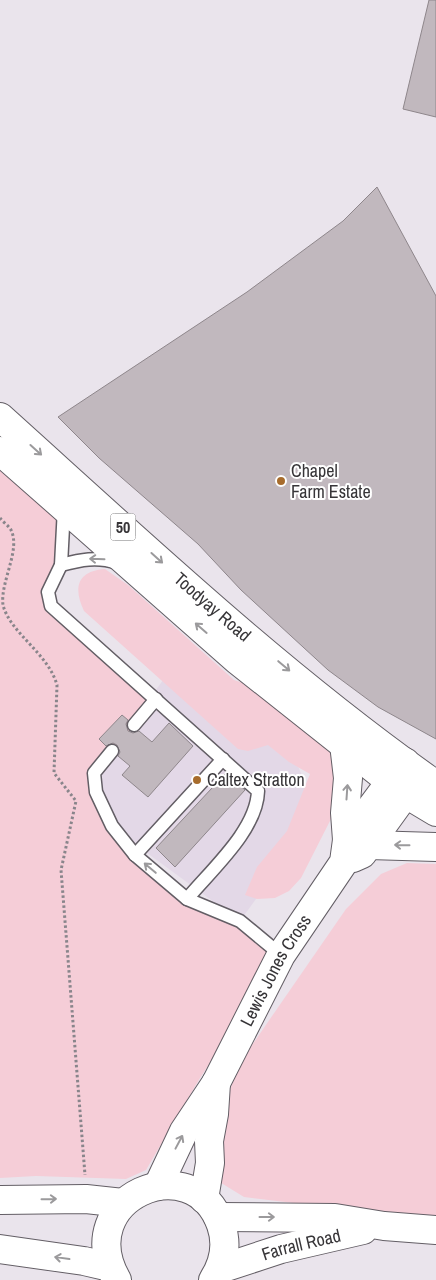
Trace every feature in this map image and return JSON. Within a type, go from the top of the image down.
[{"type":"main road","name":"Toodyay Road","points":[[0,417],[200,596],[322,698],[411,780],[436,812]]},
{"type":"main road","name":"Toodyay Road","points":[[0,451],[237,660],[344,744],[411,780]]},
{"type":"main road","points":[[344,744],[348,778],[345,813],[353,849],[436,847]]},
{"type":"main road","name":"Lewis Jones Cross","points":[[158,1186],[184,1131],[216,1083],[281,955],[353,849],[411,780]]},
{"type":"main road","name":"Lewis Jones Cross","points":[[211,1208],[210,1141],[216,1083]]},
{"type":"main road","name":"Farrall Road","points":[[114,1274],[106,1244],[110,1222],[123,1203],[133,1194],[158,1186],[174,1186],[190,1191],[211,1208],[224,1234],[225,1252],[217,1275]]},
{"type":"main road","points":[[0,1200],[86,1199],[123,1203]]},
{"type":"main road","name":"Farrall Road","points":[[211,1208],[335,1218],[384,1226],[436,1230]]},
{"type":"main road","name":"Farrall Road","points":[[217,1275],[328,1237],[384,1226]]},
{"type":"main road","name":"Farrall Road","points":[[0,1249],[84,1261],[114,1274]]},
{"type":"lane","points":[[64,508],[61,565],[48,592],[51,606],[258,791],[257,804],[246,828],[187,899]]},
{"type":"lane","points":[[61,565],[86,559],[107,560],[133,568]]},
{"type":"lane","points":[[134,726],[156,699]]},
{"type":"lane","points":[[112,751],[94,773],[96,792],[112,826],[135,854],[187,899],[240,921],[281,955]]},
{"type":"lane","points":[[135,854],[223,759]]},
{"type":"path","points":[[0,518],[11,530],[13,547],[2,590],[4,607],[12,621],[45,660],[54,676],[57,685],[54,773],[76,801],[60,870],[86,1199]]},
{"type":"shaded area","points":[[0,451],[64,508],[61,565],[48,592],[59,614],[156,699],[94,773],[112,826],[187,899],[240,921],[281,955],[200,1078],[146,1170],[126,1179],[36,1176],[0,1178]]},
{"type":"shaded area","points":[[105,569],[128,585],[234,680],[255,687],[332,749],[340,769],[333,815],[301,878],[289,891],[275,898],[257,899],[245,895],[257,867],[287,831],[310,774],[289,762],[268,745],[248,751],[238,749],[84,611],[78,588],[80,582],[88,573]]},
{"type":"shaded area","name":"Caltex Stratton","points":[[171,669],[295,759],[318,814],[240,921],[76,801]]},
{"type":"shaded area","points":[[407,863],[436,864],[436,1220],[244,1197],[218,1181],[222,1110],[241,1061],[346,909],[381,874]]},
{"type":"building","points":[[429,0],[436,0],[436,117],[403,109]]},
{"type":"building","name":"Chapel Farm Estate","points":[[377,187],[436,296],[436,739],[378,707],[328,670],[241,590],[198,544],[99,458],[58,417],[247,292],[343,221]]},
{"type":"building","points":[[122,715],[128,720],[126,724],[128,731],[133,733],[139,731],[152,742],[169,723],[193,746],[148,797],[122,775],[130,766],[118,756],[120,752],[117,745],[113,743],[106,746],[99,739]]},
{"type":"building","points":[[226,773],[245,790],[175,867],[156,848]]},
{"type":"place","name":"Chapel Farm Estate","points":[[281,481]]},
{"type":"place","name":"Caltex Stratton","points":[[197,780]]}]
